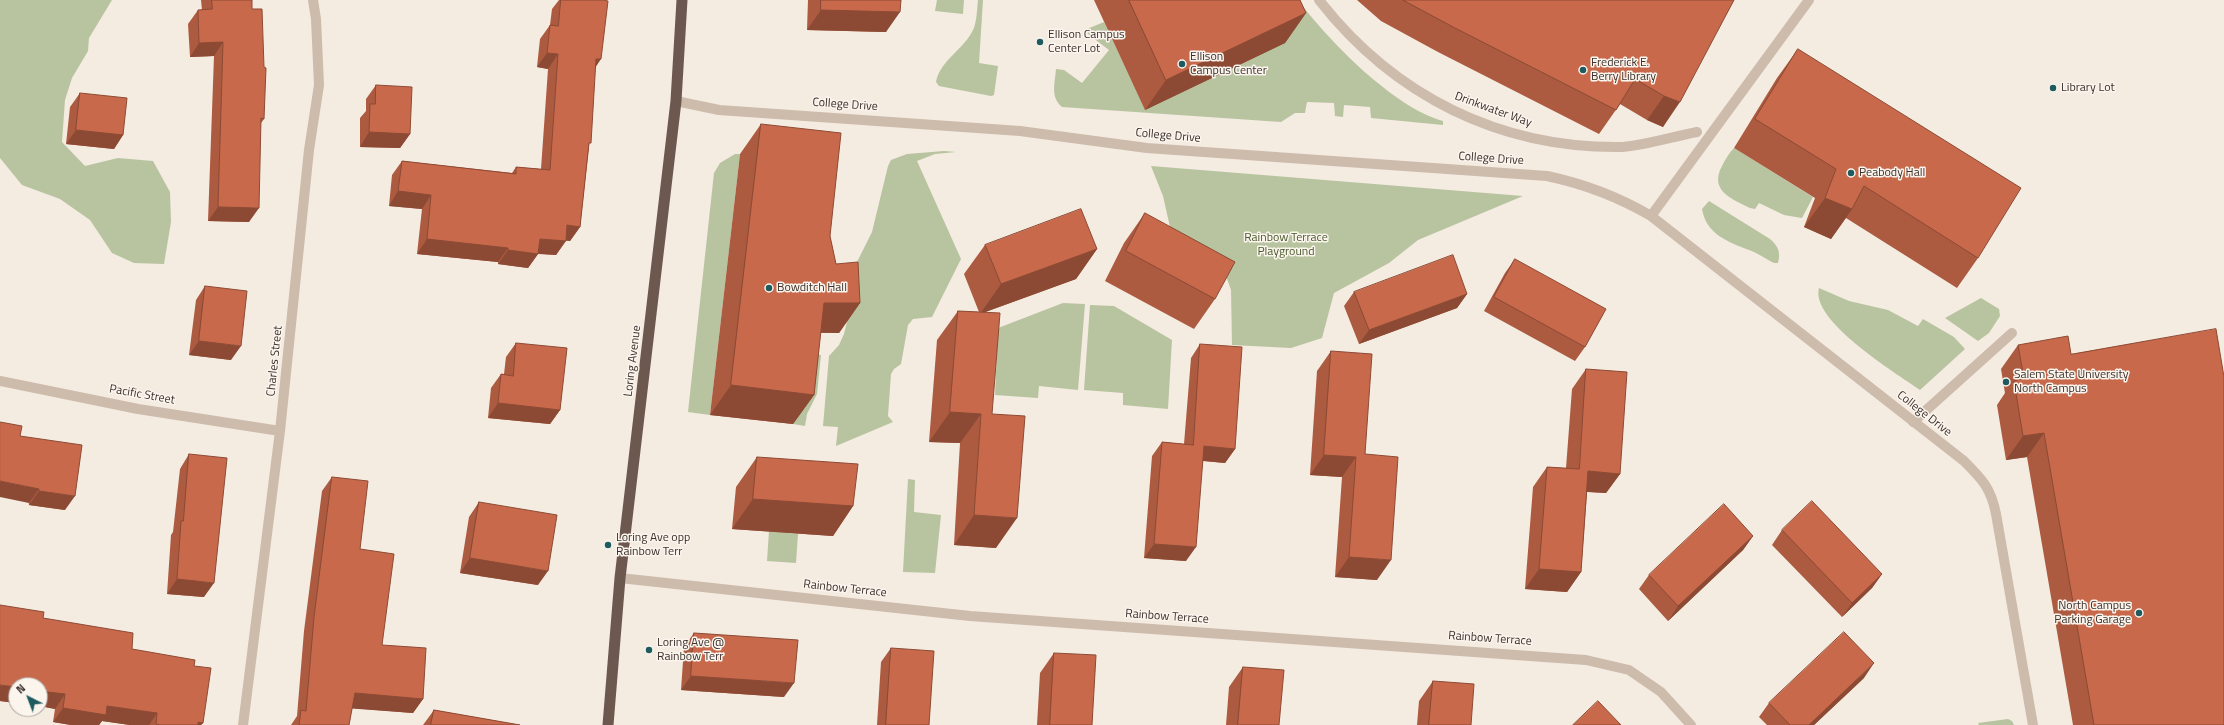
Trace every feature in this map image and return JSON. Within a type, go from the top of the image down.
[{"type":"highway","name":"Loring Avenue","points":[[608,725],[620,578],[676,101],[682,0]]},
{"type":"street","name":"Charles Street","points":[[243,725],[280,431],[309,150],[319,85],[316,19],[313,0]]},
{"type":"street","name":"Drinkwater Way","points":[[1318,0],[1351,39],[1398,78],[1426,97],[1460,115],[1494,127],[1535,140],[1570,144],[1624,147],[1697,132]]},
{"type":"street","points":[[1651,216],[1809,0]]},
{"type":"street","name":"College Drive","points":[[676,101],[719,110],[1020,131],[1147,148],[1547,176],[1582,183],[1608,192],[1651,216],[1964,461],[1984,482],[1992,498],[2033,725]]},
{"type":"street","points":[[1913,422],[2012,333]]},
{"type":"street","name":"Pacific Street","points":[[0,381],[138,409],[280,431]]},
{"type":"street","name":"Rainbow Terrace","points":[[620,578],[970,616],[1586,660],[1629,670],[1661,692],[1691,725]]},
{"type":"green space","points":[[0,0],[112,0],[89,38],[88,51],[72,78],[65,100],[62,142],[85,166],[118,158],[153,161],[170,192],[171,222],[164,264],[134,263],[112,253],[90,220],[60,199],[22,185],[0,158]]},
{"type":"green space","points":[[937,0],[964,0],[963,14],[935,11]]},
{"type":"green space","points":[[978,0],[983,0],[979,63],[998,66],[994,95],[991,96],[939,86],[936,82],[942,67],[965,42],[974,28]]},
{"type":"green space","points":[[1298,0],[1344,53],[1363,71],[1404,102],[1443,121],[1443,125],[1371,118],[1370,107],[1344,105],[1343,117],[1335,116],[1334,103],[1307,102],[1305,113],[1295,113],[1281,122],[1062,107],[1056,99],[1054,90],[1056,69],[1064,70],[1082,83],[1109,50],[1088,34],[1087,29],[1104,22],[1145,109]]},
{"type":"green space","points":[[1734,148],[1813,197],[1802,218],[1784,215],[1759,203],[1755,209],[1750,208],[1724,193],[1718,181],[1719,174],[1730,152]]},
{"type":"green space","points":[[944,151],[956,152],[935,154],[917,161],[961,259],[932,317],[913,319],[908,325],[901,364],[894,369],[891,374],[888,416],[893,422],[836,446],[838,427],[823,426],[829,356],[839,345],[844,334],[847,322],[846,309],[855,266],[872,232],[888,166],[891,160],[907,154]]},
{"type":"green space","points":[[735,154],[740,154],[710,415],[688,412],[714,173],[720,163]]},
{"type":"green space","name":"Rainbow Terrace Playground","points":[[1151,166],[1523,196],[1418,240],[1389,263],[1334,293],[1322,338],[1291,348],[1232,345],[1231,290],[1225,273],[1172,236],[1163,196]]},
{"type":"green space","points":[[1709,201],[1770,239],[1778,250],[1778,263],[1774,263],[1756,253],[1733,244],[1713,231],[1704,218],[1702,209]]},
{"type":"green space","points":[[1819,288],[1849,301],[1888,310],[1918,326],[1923,319],[1954,337],[1965,349],[1920,390],[1875,359],[1841,330],[1828,315],[1820,301]]},
{"type":"green space","points":[[1981,298],[1999,309],[2000,316],[1989,333],[1978,341],[1945,318]]},
{"type":"green space","points":[[1063,303],[1085,304],[1078,390],[1039,386],[1038,398],[995,395],[998,328]]},
{"type":"green space","points":[[1090,305],[1114,306],[1172,340],[1168,409],[1123,405],[1123,393],[1084,390]]},
{"type":"green space","points":[[801,354],[821,355],[817,394],[807,414],[805,426],[793,424]]},
{"type":"green space","points":[[908,479],[915,480],[914,512],[941,515],[935,573],[903,572]]},
{"type":"green space","points":[[769,531],[798,534],[796,563],[767,561]]},
{"type":"green space","points":[[2008,719],[2012,721],[2014,725],[1979,725],[1978,723]]},
{"type":"building","points":[[212,0],[252,0],[252,9],[262,9],[264,67],[266,68],[264,119],[261,118],[259,208],[218,207],[223,42],[199,43],[198,10],[212,9]]},
{"type":"building","points":[[561,0],[608,1],[601,59],[596,59],[591,143],[589,143],[580,227],[567,225],[566,241],[540,239],[538,254],[508,250],[508,248],[427,239],[431,195],[398,191],[402,161],[516,174],[516,167],[550,170],[558,54],[547,53],[550,25],[558,26]]},
{"type":"building","points":[[821,0],[901,0],[900,12],[821,10]]},
{"type":"building","points":[[1129,0],[1300,0],[1306,13],[1166,80]]},
{"type":"building","name":"Frederick E. Berry Library","points":[[1403,0],[1734,0],[1680,102],[1664,96],[1635,79],[1616,110]]},
{"type":"building","points":[[1798,49],[2021,188],[1978,258],[1864,186],[1852,209],[1825,198],[1836,169],[1755,119]]},
{"type":"building","points":[[376,85],[412,87],[410,134],[369,132],[370,104],[375,104]]},
{"type":"building","points":[[80,93],[127,98],[123,135],[76,130]]},
{"type":"building","name":"Bowditch Hall","points":[[761,124],[841,133],[830,236],[836,264],[858,262],[860,303],[824,303],[814,395],[731,385]]},
{"type":"building","points":[[1081,209],[1097,249],[1001,284],[985,245]]},
{"type":"building","points":[[1145,213],[1235,262],[1215,299],[1126,251]]},
{"type":"building","points":[[1453,255],[1467,294],[1369,330],[1354,292]]},
{"type":"building","points":[[1515,259],[1606,309],[1585,347],[1494,297]]},
{"type":"building","points":[[205,286],[247,291],[241,346],[199,341]]},
{"type":"building","points":[[958,311],[1000,313],[992,414],[1025,416],[1017,518],[974,515],[981,414],[950,412]]},
{"type":"building","name":"North Campus Parking Garage","points":[[2216,329],[2224,377],[2224,725],[2094,725],[2044,433],[2023,436],[2014,381],[2024,378],[2018,345],[2068,336],[2071,354]]},
{"type":"building","points":[[516,343],[567,348],[560,410],[498,403],[501,374],[513,376]]},
{"type":"building","points":[[1200,344],[1242,347],[1235,449],[1204,446],[1196,547],[1154,544],[1162,442],[1193,445]]},
{"type":"building","points":[[1331,351],[1372,354],[1365,454],[1398,457],[1391,560],[1349,557],[1356,457],[1324,455]]},
{"type":"building","points":[[1586,369],[1627,372],[1620,474],[1588,471],[1581,572],[1539,569],[1547,467],[1579,469]]},
{"type":"building","points":[[0,422],[22,426],[20,436],[82,445],[75,496],[39,491],[39,489],[0,481]]},
{"type":"building","points":[[189,454],[227,458],[214,583],[177,579],[181,521],[183,521]]},
{"type":"building","points":[[757,457],[858,464],[853,506],[753,499]]},
{"type":"building","points":[[332,477],[368,481],[360,549],[394,554],[382,645],[426,648],[423,699],[355,693],[349,725],[299,725],[301,710],[306,711],[314,617]]},
{"type":"building","points":[[1812,501],[1882,574],[1852,603],[1782,530]]},
{"type":"building","points":[[479,502],[557,515],[548,571],[470,558]]},
{"type":"building","points":[[1724,504],[1753,536],[1678,606],[1649,575]]},
{"type":"building","points":[[0,605],[44,612],[43,618],[133,633],[132,649],[195,660],[194,666],[211,668],[203,723],[198,722],[198,725],[160,725],[156,724],[157,713],[107,706],[106,715],[63,708],[65,694],[48,692],[48,677],[8,677],[8,686],[0,685]]},
{"type":"building","points":[[1844,632],[1874,663],[1809,725],[1790,725],[1769,703]]},
{"type":"building","points":[[694,633],[798,640],[794,683],[691,676]]},
{"type":"building","points":[[891,648],[934,651],[929,725],[886,725]]},
{"type":"building","points":[[1054,653],[1096,655],[1092,725],[1050,725]]},
{"type":"building","points":[[1243,667],[1284,670],[1279,725],[1238,725]]},
{"type":"building","points":[[1433,681],[1474,684],[1471,725],[1429,725]]},
{"type":"building","points":[[1598,701],[1621,725],[1573,725]]},
{"type":"building","points":[[434,710],[520,725],[431,725]]},
{"type":"place","name":"Ellison Campus Center Lot","points":[[1040,42]]},
{"type":"place","name":"Ellison Campus Center","points":[[1182,64]]},
{"type":"place","name":"Frederick E. Berry Library","points":[[1583,70]]},
{"type":"place","name":"Library Lot","points":[[2053,88]]},
{"type":"place","name":"Peabody Hall","points":[[1851,173]]},
{"type":"place","name":"Bowditch Hall","points":[[769,288]]},
{"type":"place","name":"Salem State University North Campus","points":[[2006,382]]},
{"type":"place","name":"Loring Ave opp Rainbow Terr","points":[[608,545]]},
{"type":"place","name":"North Campus Parking Garage","points":[[2139,613]]},
{"type":"place","name":"Loring Ave @ Rainbow Terr","points":[[649,650]]}]
